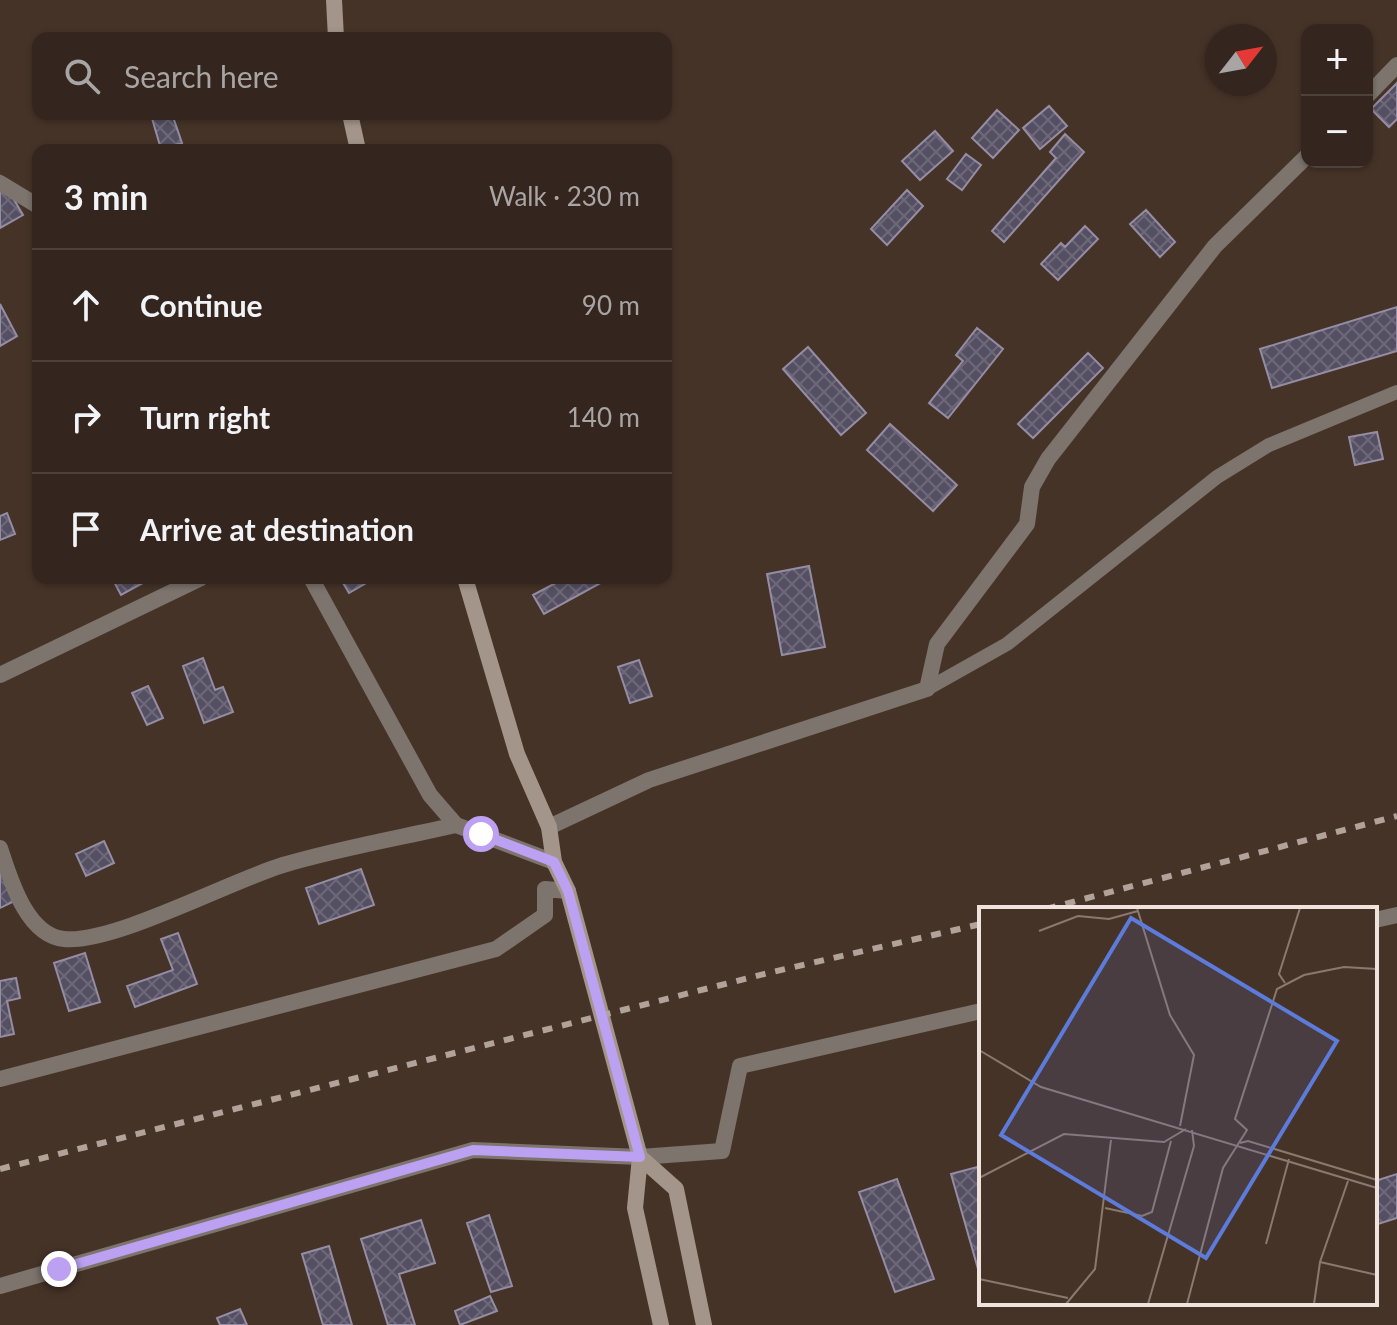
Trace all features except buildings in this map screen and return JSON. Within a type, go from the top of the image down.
[{"type":"street","points":[[334,0],[336,32]]},
{"type":"street","points":[[1373,90],[1397,65]]},
{"type":"street","points":[[351,120],[357,144]]},
{"type":"street","points":[[549,827],[649,780],[927,689],[937,644],[1027,524],[1032,487],[1048,459],[1215,246],[1301,162]]},
{"type":"street","points":[[0,183],[32,202]]},
{"type":"street","points":[[0,675],[189,584]]},
{"type":"street","points":[[314,584],[430,795],[456,825],[554,862]]},
{"type":"street","points":[[467,584],[517,754],[549,827],[554,862],[568,891],[640,1157],[635,1208],[661,1325]]},
{"type":"street","points":[[0,848],[19,901],[37,924],[62,939],[106,934],[283,865],[456,825]]},
{"type":"street","points":[[0,1079],[496,949],[545,915],[545,889],[568,891]]},
{"type":"street","points":[[1377,920],[1397,915]]},
{"type":"street","points":[[0,1286],[473,1150],[640,1157],[722,1151],[740,1066],[979,1011]]},
{"type":"street","points":[[640,1157],[676,1189],[704,1325]]},
{"type":"lane","points":[[927,689],[1007,644],[1217,477],[1269,445],[1397,392]]},
{"type":"railway","points":[[1054,907],[1397,816]]},
{"type":"railway","points":[[0,1169],[768,973],[979,924]]},
{"type":"route","points":[[59,1269],[473,1150],[640,1157],[568,891],[554,862],[481,834]]}]
